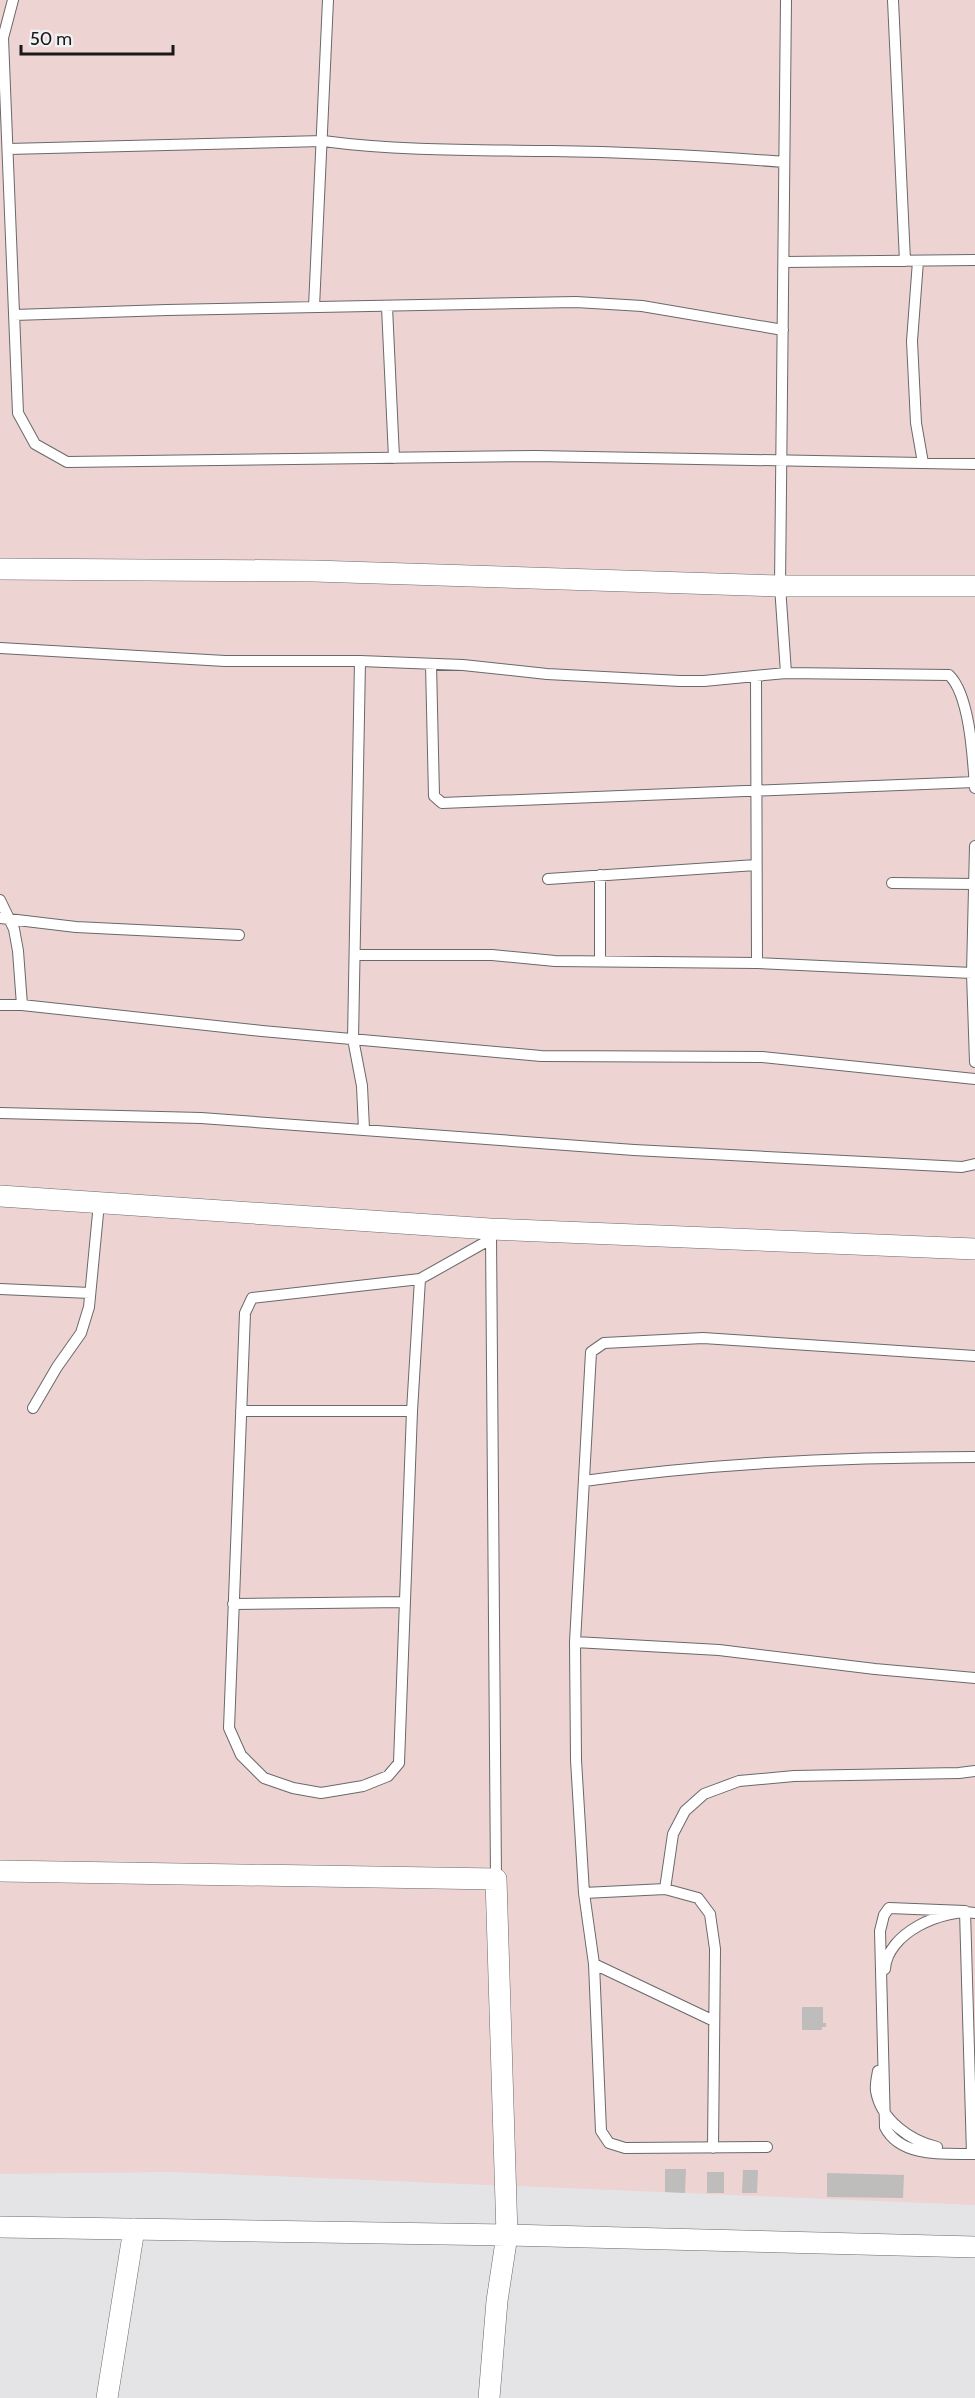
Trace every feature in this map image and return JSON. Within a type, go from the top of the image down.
[{"type":"street","points":[[0,569],[314,571],[780,586],[975,586]]},
{"type":"street","points":[[0,1196],[491,1234],[975,1249]]},
{"type":"street","points":[[0,1871],[496,1879],[507,2235],[497,2301],[489,2398]]},
{"type":"street","points":[[0,2227],[507,2235],[975,2247]]},
{"type":"street","points":[[107,2398],[134,2229]]},
{"type":"lane","points":[[13,0],[3,38],[18,413],[35,444],[67,462],[536,456],[975,464]]},
{"type":"lane","points":[[314,307],[328,0]]},
{"type":"lane","points":[[786,0],[780,586],[786,673]]},
{"type":"lane","points":[[893,0],[905,261]]},
{"type":"lane","points":[[8,149],[322,141],[370,147],[628,152],[784,162]]},
{"type":"lane","points":[[784,262],[975,260]]},
{"type":"lane","points":[[918,261],[912,341],[916,423],[922,463]]},
{"type":"lane","points":[[14,315],[576,302],[642,306],[783,330]]},
{"type":"lane","points":[[387,307],[394,458]]},
{"type":"lane","points":[[0,648],[225,661],[360,661],[431,664],[547,674],[680,681],[704,681],[786,673],[949,675],[956,683],[964,709],[973,756],[975,788]]},
{"type":"lane","points":[[360,661],[353,1039],[362,1086],[364,1129]]},
{"type":"lane","points":[[431,664],[434,795],[442,802],[975,782]]},
{"type":"lane","points":[[756,676],[757,963]]},
{"type":"lane","points":[[975,846],[972,973],[975,1062]]},
{"type":"lane","points":[[548,879],[756,865]]},
{"type":"lane","points":[[600,875],[600,961]]},
{"type":"lane","points":[[892,883],[974,884]]},
{"type":"lane","points":[[0,900],[4,919],[14,930],[22,1005]]},
{"type":"lane","points":[[4,919],[75,927],[239,935]]},
{"type":"lane","points":[[355,955],[492,955],[555,961],[757,963],[972,973]]},
{"type":"lane","points":[[0,1005],[22,1005],[541,1056],[762,1057],[975,1079]]},
{"type":"lane","points":[[0,1113],[201,1118],[634,1150],[962,1167],[975,1164]]},
{"type":"lane","points":[[33,1408],[57,1367],[81,1333],[89,1307],[99,1203]]},
{"type":"lane","points":[[420,1279],[412,1411],[399,1763],[388,1776],[363,1786],[321,1793],[293,1788],[264,1778],[241,1755],[229,1728],[245,1313],[252,1298],[420,1279],[491,1234]]},
{"type":"lane","points":[[491,1234],[496,1879]]},
{"type":"lane","points":[[0,1289],[90,1293]]},
{"type":"lane","points":[[767,2146],[625,2148],[609,2143],[601,2132],[594,1964],[584,1893],[576,1760],[575,1642],[591,1352],[604,1343],[703,1338],[975,1356]]},
{"type":"lane","points":[[241,1411],[412,1411]]},
{"type":"lane","points":[[584,1481],[662,1471],[770,1463],[975,1457]]},
{"type":"lane","points":[[233,1604],[405,1602]]},
{"type":"lane","points":[[575,1642],[719,1650],[875,1670],[975,1678]]},
{"type":"lane","points":[[665,1889],[673,1834],[685,1811],[704,1794],[739,1781],[794,1776],[975,1771]]},
{"type":"lane","points":[[584,1893],[665,1889],[698,1898],[710,1914],[715,1949],[714,2148]]},
{"type":"lane","points":[[970,1912],[889,1908],[884,1915],[880,1931],[885,2127],[890,2137],[901,2145],[922,2151],[974,2154]]},
{"type":"lane","points":[[970,1912],[924,1921],[900,1939],[885,1960],[876,2090],[884,2111],[895,2126],[925,2145],[974,2154]]},
{"type":"lane","points":[[970,1912],[974,2154]]},
{"type":"lane","points":[[594,1964],[714,2021]]},
{"type":"shaded area","points":[[0,0],[975,0],[975,2205],[172,2172],[0,2174]]},
{"type":"building","points":[[802,2007],[823,2007],[823,2023],[826,2023],[826,2027],[822,2027],[822,2030],[802,2030]]},
{"type":"building","points":[[665,2169],[686,2169],[685,2193],[665,2192]]},
{"type":"building","points":[[743,2170],[758,2170],[757,2193],[742,2193]]},
{"type":"building","points":[[707,2172],[724,2172],[724,2193],[707,2193]]},
{"type":"building","points":[[827,2173],[904,2175],[903,2198],[827,2197]]}]
